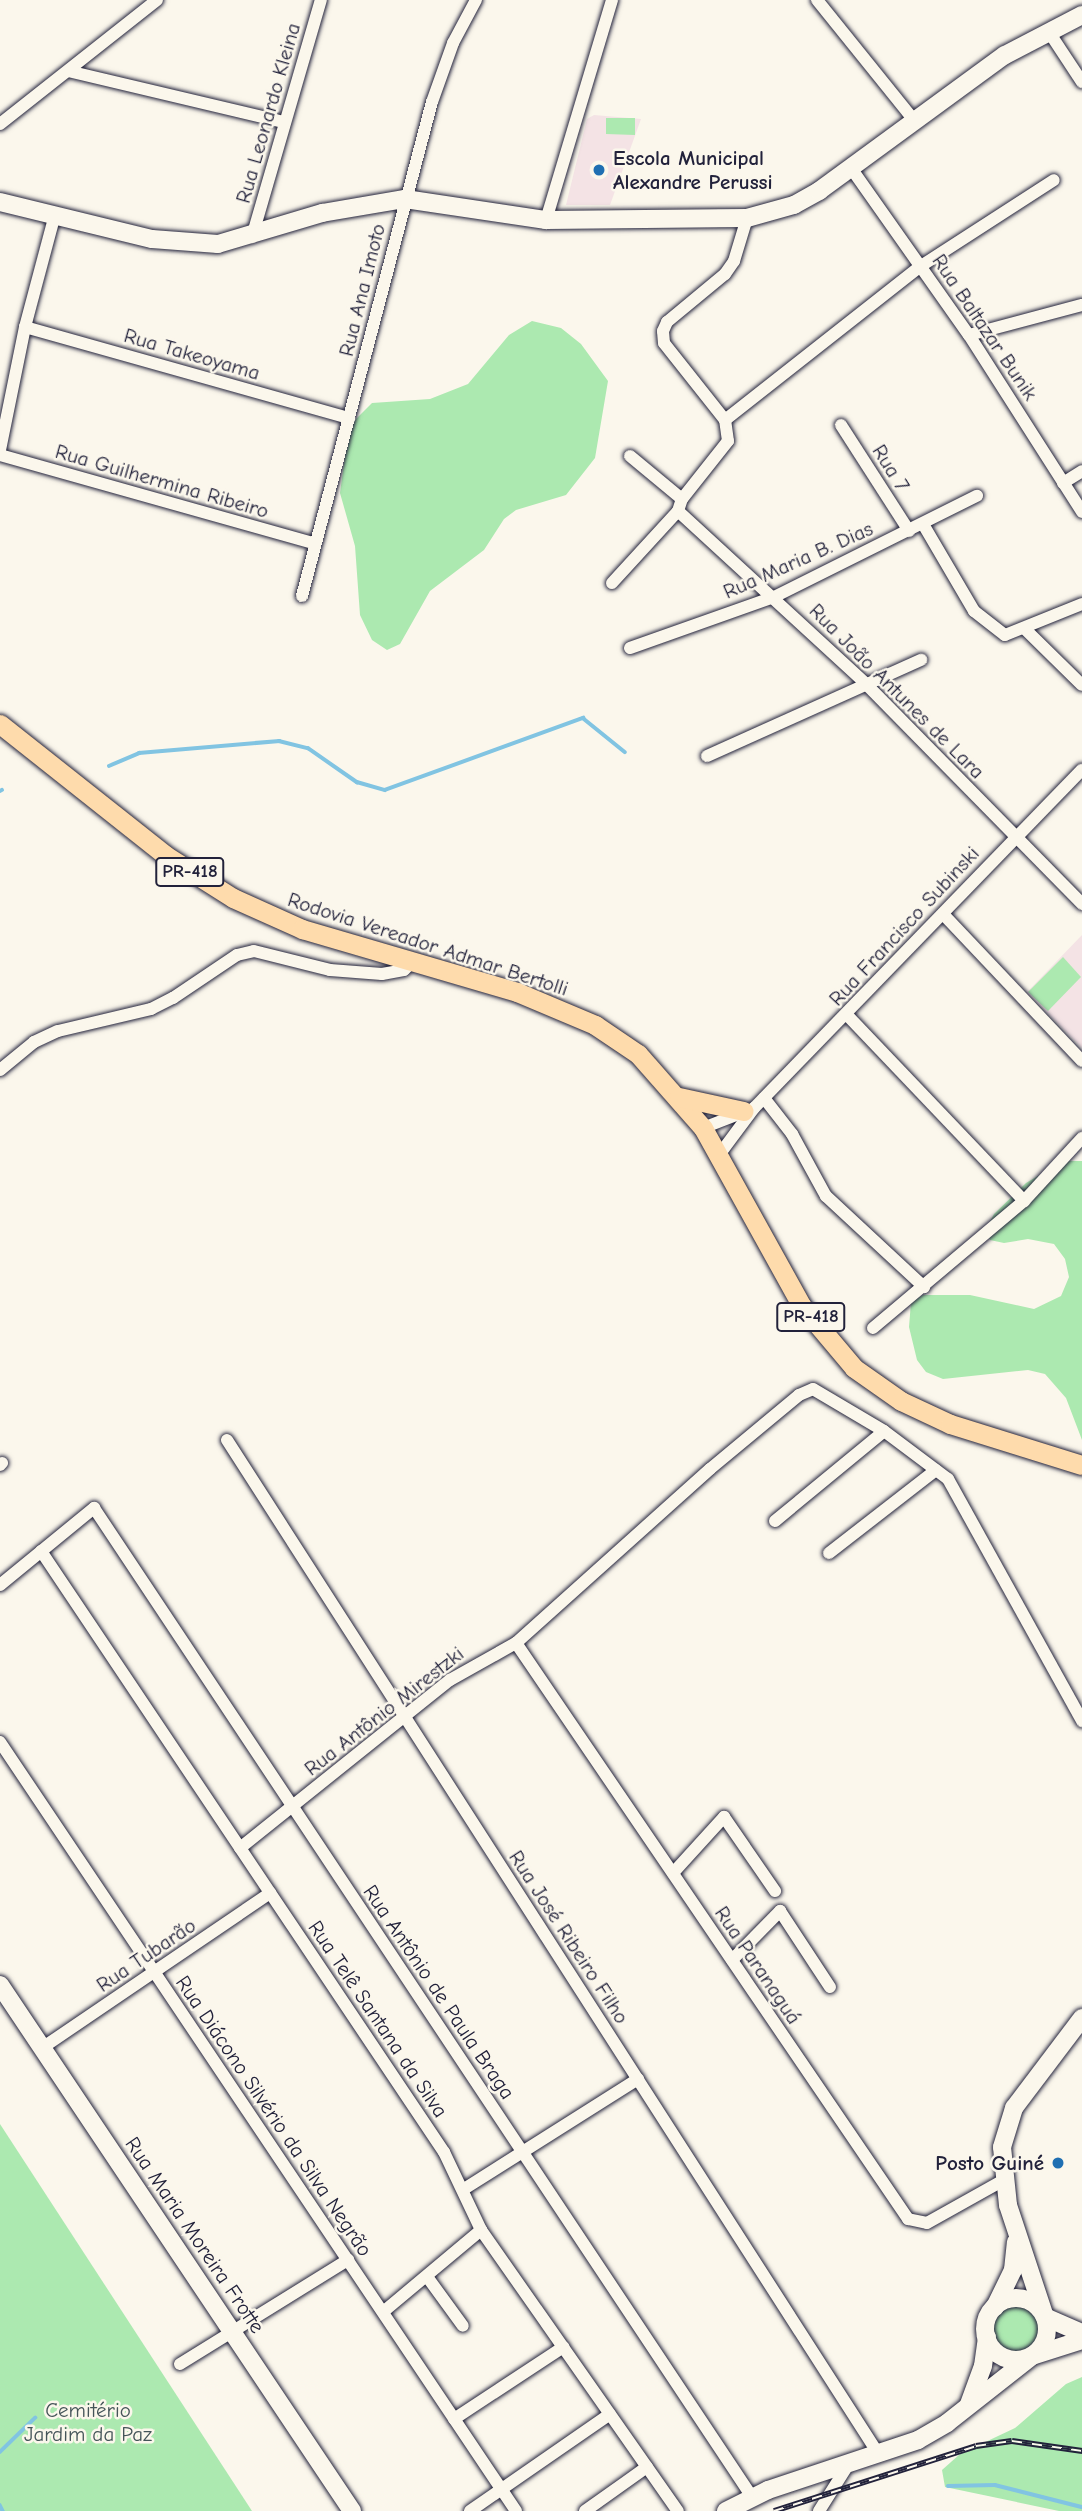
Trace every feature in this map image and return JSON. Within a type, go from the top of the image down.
[{"type":"highway","name":"Rodovia Vereador Admar Bertolli","points":[[0,724],[155,847],[223,892],[302,929],[517,992],[595,1025],[638,1054],[679,1097],[703,1128],[801,1305],[854,1367],[901,1401],[950,1424],[1082,1465]]},
{"type":"highway","points":[[679,1097],[749,1110]]},
{"type":"main road","points":[[0,202],[185,243],[218,244],[252,237],[322,213],[405,199],[546,220],[747,218],[794,205],[851,168],[913,119],[1005,55],[1082,15]]},
{"type":"main road","name":"Rua Maria Moreira Frotte","points":[[0,1985],[352,2511]]},
{"type":"main road","points":[[726,2511],[752,2497],[879,2455],[933,2432],[1032,2356],[1047,2335],[1045,2317],[1002,2181],[1002,2147],[1014,2108],[1082,2018]]},
{"type":"main road","points":[[969,2405],[983,2366],[987,2320],[1013,2270],[1017,2235]]},
{"type":"main road","points":[[995,2306],[1023,2298],[1045,2317],[1082,2333]]},
{"type":"main road","points":[[987,2337],[1004,2357],[1032,2356],[1082,2340]]},
{"type":"street","points":[[0,124],[157,0]]},
{"type":"street","name":"Rua Leonardo Kleina","points":[[252,237],[321,0]]},
{"type":"street","name":"Rua Ana Imoto","points":[[302,596],[313,544],[349,418],[405,199],[453,43],[476,0]]},
{"type":"street","points":[[546,220],[611,3],[596,0]]},
{"type":"street","points":[[819,1],[913,119]]},
{"type":"street","points":[[1049,32],[1082,82]]},
{"type":"street","points":[[68,71],[284,122]]},
{"type":"street","name":"Rua Baltazar Bunik","points":[[851,168],[969,335],[1082,512]]},
{"type":"street","points":[[725,420],[921,266],[1054,180]]},
{"type":"street","points":[[0,450],[25,327],[55,214]]},
{"type":"street","points":[[611,583],[680,505],[728,441],[725,420],[664,343],[663,331],[667,322],[725,274],[734,261],[747,218]]},
{"type":"street","points":[[969,335],[1082,305]]},
{"type":"street","name":"Rua Takeoyama","points":[[25,327],[349,418]]},
{"type":"street","name":"Rua 7","points":[[841,425],[909,531]]},
{"type":"street","name":"Rua Guilhermina Ribeiro","points":[[0,455],[313,544]]},
{"type":"street","name":"Rua João Antunes de Lara","points":[[630,456],[867,685],[1082,904]]},
{"type":"street","points":[[1063,483],[1082,471]]},
{"type":"street","name":"Rua Maria B. Dias","points":[[631,648],[774,597],[977,496]]},
{"type":"street","points":[[923,524],[974,611],[1005,635],[1026,630],[1082,604]]},
{"type":"street","points":[[1026,630],[1082,685]]},
{"type":"street","points":[[707,757],[921,660]]},
{"type":"street","name":"Rua Francisco Subinski","points":[[703,1128],[749,1110],[764,1098],[1082,770]]},
{"type":"street","points":[[943,914],[1082,1061]]},
{"type":"street","points":[[0,1070],[34,1042],[58,1031],[151,1009],[173,998],[237,955],[254,951],[309,966],[382,974],[404,970],[413,961]]},
{"type":"street","points":[[847,1015],[1024,1201]]},
{"type":"street","points":[[764,1098],[792,1135],[826,1196],[924,1287]]},
{"type":"street","name":"Rua Francisco Subinski","points":[[719,1155],[749,1110]]},
{"type":"street","points":[[873,1328],[1024,1201],[1082,1138]]},
{"type":"street","name":"Rua Antônio Mirestzki","points":[[240,1848],[465,1670],[516,1643],[710,1469],[799,1395],[813,1389],[884,1431]]},
{"type":"street","points":[[775,1521],[884,1431],[948,1479],[1082,1721]]},
{"type":"street","name":"Rua José Ribeiro Filho","points":[[227,1440],[879,2455]]},
{"type":"street","points":[[829,1553],[936,1470]]},
{"type":"street","name":"Rua Antônio de Paula Braga","points":[[41,1551],[94,1508],[752,2497]]},
{"type":"street","points":[[0,1585],[41,1551]]},
{"type":"street","name":"Rua Telê Santana da Silva","points":[[41,1551],[444,2152],[464,2189],[481,2230],[678,2511]]},
{"type":"street","name":"Rua Paranaguá","points":[[516,1643],[908,2219],[927,2223],[1002,2181]]},
{"type":"street","name":"Rua Diácono Silvério da Silva Negrão","points":[[0,1742],[516,2511]]},
{"type":"street","points":[[673,1873],[724,1817],[775,1891]]},
{"type":"street","name":"Rua Tubarão","points":[[42,2048],[270,1893]]},
{"type":"street","points":[[732,1960],[780,1911],[830,1987]]},
{"type":"street","points":[[464,2189],[638,2079]]},
{"type":"street","points":[[383,2312],[428,2278],[481,2230]]},
{"type":"street","points":[[180,2364],[348,2260]]},
{"type":"street","points":[[428,2278],[463,2326]]},
{"type":"street","points":[[454,2419],[563,2347]]},
{"type":"street","points":[[470,2511],[610,2414]]},
{"type":"street","points":[[819,2511],[848,2465]]},
{"type":"street","points":[[585,2511],[647,2467]]},
{"type":"shaded area","name":"Escola Municipal Alexandre Perussi","points":[[594,115],[641,119],[610,205],[566,205],[587,119]]},
{"type":"shaded area","points":[[1082,935],[1082,1048],[1027,992]]},
{"type":"green space","points":[[606,118],[635,118],[635,135],[606,134]]},
{"type":"green space","points":[[532,321],[561,328],[581,344],[608,381],[595,458],[566,495],[516,510],[504,519],[484,550],[430,591],[400,644],[387,650],[372,640],[360,615],[355,546],[340,493],[349,426],[372,403],[430,399],[468,384],[509,335]]},
{"type":"green space","points":[[1063,957],[1081,977],[1048,1011],[1028,992]]},
{"type":"green space","points":[[1063,1161],[1082,1161],[1082,1440],[1066,1398],[1045,1374],[1028,1370],[943,1379],[926,1372],[917,1360],[909,1327],[911,1302],[923,1295],[970,1295],[1034,1309],[1061,1296],[1069,1277],[1065,1259],[1054,1244],[1028,1239],[1004,1243],[990,1240],[986,1229],[994,1214],[1026,1183]]},
{"type":"green space","name":"Cemitério Jardim da Paz","points":[[0,2124],[252,2511],[0,2511]]},
{"type":"green space","points":[[1016,2306],[1032,2313],[1039,2329],[1032,2345],[1016,2352],[1000,2345],[993,2329],[1000,2313]]},
{"type":"green space","points":[[1082,2377],[1082,2511],[1059,2511],[945,2487],[942,2470],[960,2454],[1015,2428],[1066,2384]]},
{"type":"waterway","points":[[109,766],[139,753],[279,741],[308,748],[357,782],[385,790],[583,718],[625,752]]},
{"type":"waterway","points":[[0,2452],[35,2418]]},
{"type":"waterway","points":[[948,2486],[995,2485],[1082,2507]]},
{"type":"waterway","points":[[0,2505],[3,2511]]},
{"type":"railway","points":[[774,2511],[976,2446],[1012,2441],[1082,2451]]},
{"type":"place","name":"Escola Municipal Alexandre Perussi","points":[[599,170]]},
{"type":"place","name":"Posto Guiné","points":[[1058,2163]]}]
